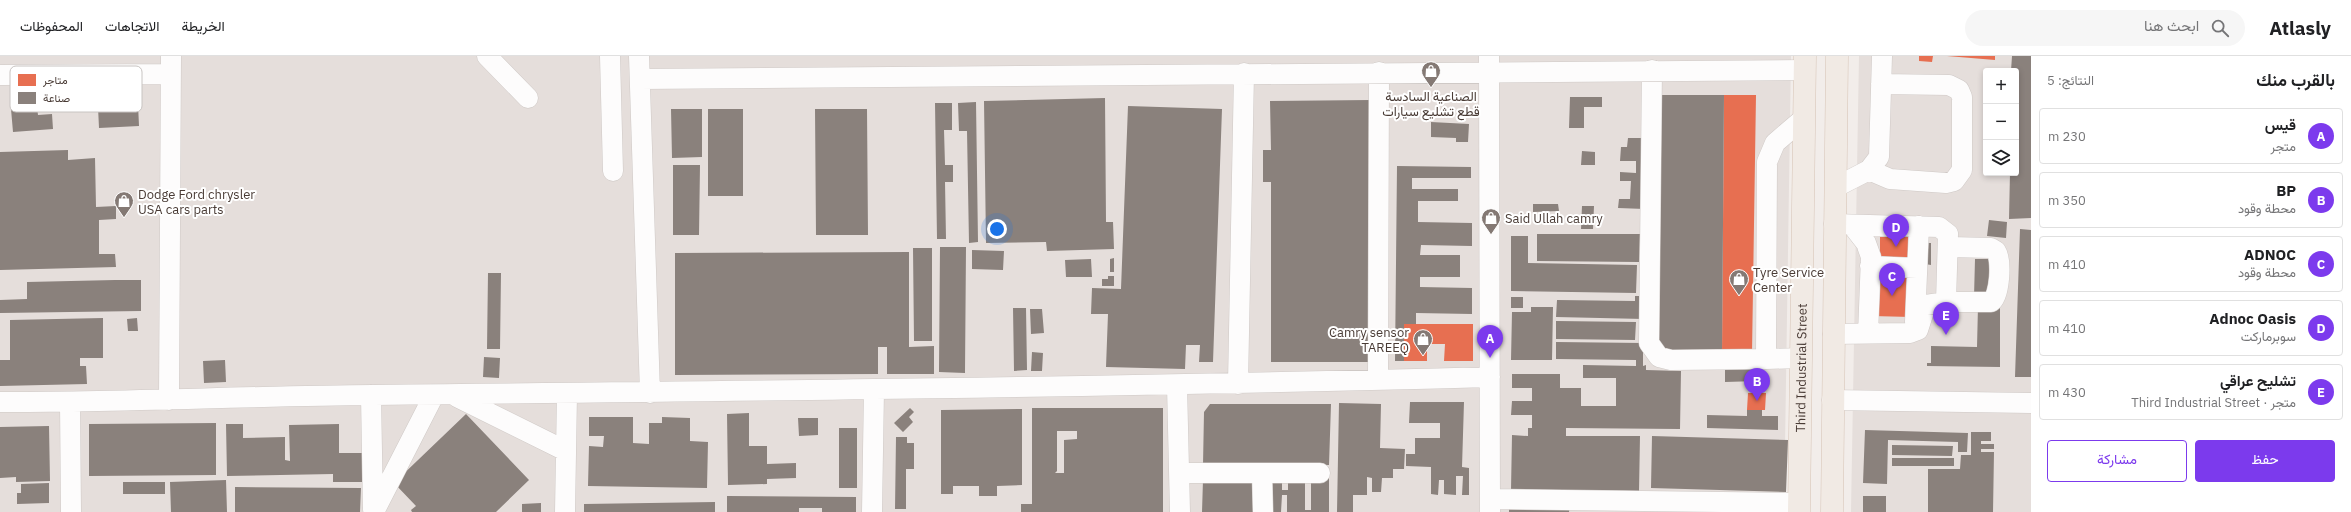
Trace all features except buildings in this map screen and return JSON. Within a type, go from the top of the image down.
[{"type":"main road","points":[[1832,512],[1833,334],[1843,225],[1836,187],[1837,56]]},
{"type":"main road","name":"Third Industrial Street","points":[[1799,507],[1803,119],[1805,63]]},
{"type":"street","points":[[487,56],[528,98]]},
{"type":"street","points":[[610,56],[613,171]]},
{"type":"street","points":[[639,56],[650,393]]},
{"type":"street","points":[[1836,187],[1870,170],[1875,164],[1880,149],[1882,56]]},
{"type":"street","points":[[640,79],[1379,72],[1489,64],[1660,65],[1805,63]]},
{"type":"street","points":[[1489,64],[1490,505],[1799,507]]},
{"type":"street","points":[[142,67],[171,65],[169,400]]},
{"type":"street","points":[[1660,65],[1649,343],[1660,357],[1671,360],[1801,358]]},
{"type":"street","points":[[1378,380],[1379,72]]},
{"type":"street","points":[[1238,384],[1244,73]]},
{"type":"street","points":[[0,75],[10,74]]},
{"type":"street","points":[[1870,170],[1890,179],[1946,183],[1958,178],[1962,170],[1962,97],[1959,90],[1949,85],[1881,84]]},
{"type":"street","points":[[1766,359],[1767,162],[1775,142],[1803,119]]},
{"type":"street","points":[[1843,225],[1919,226],[1943,228],[1948,234],[1949,247],[1946,302]]},
{"type":"street","points":[[1843,225],[1866,242],[1871,257],[1868,334]]},
{"type":"street","points":[[1914,332],[1919,226]]},
{"type":"street","points":[[1833,334],[1914,332],[1921,326],[1923,310],[1926,305],[1946,302],[1991,302],[1996,298],[1998,292],[1999,258],[1996,251],[1991,248],[1949,247]]},
{"type":"street","points":[[1870,266],[1917,268]]},
{"type":"street","points":[[0,402],[70,402],[371,395],[650,393],[1238,384],[1490,376]]},
{"type":"street","points":[[1178,385],[1180,512]]},
{"type":"street","points":[[872,512],[874,390]]},
{"type":"street","points":[[564,512],[567,394]]},
{"type":"street","points":[[371,395],[374,512]]},
{"type":"street","points":[[374,512],[434,395]]},
{"type":"street","points":[[453,395],[566,451]]},
{"type":"street","points":[[1832,400],[2031,403]]},
{"type":"street","points":[[70,402],[71,512]]},
{"type":"street","points":[[1180,473],[1320,473]]},
{"type":"street","points":[[1262,473],[1263,512]]},
{"type":"shaded area","points":[[0,56],[1791,56],[1784,512],[0,512]]},
{"type":"shaded area","points":[[1859,56],[2031,56],[2031,512],[1851,512]]},
{"type":"place","name":"الصناعية السادسة قطع تشليع سيارات","points":[[1431,88]]},
{"type":"place","name":"Dodge Ford chrysler USA cars parts","points":[[124,218]]},
{"type":"place","name":"Said Ullah camry","points":[[1491,235]]},
{"type":"place","name":"Adnoc Oasis","points":[[1896,247]]},
{"type":"place","name":"Tyre Service Center","points":[[1739,296]]},
{"type":"place","name":"ADNOC","points":[[1892,296]]},
{"type":"place","name":"تشليح عراقي","points":[[1946,335]]},
{"type":"place","name":"Camry sensor TAREEQ","points":[[1423,356]]},
{"type":"place","name":"قيس","points":[[1490,358]]},
{"type":"place","name":"BP","points":[[1757,401]]}]
